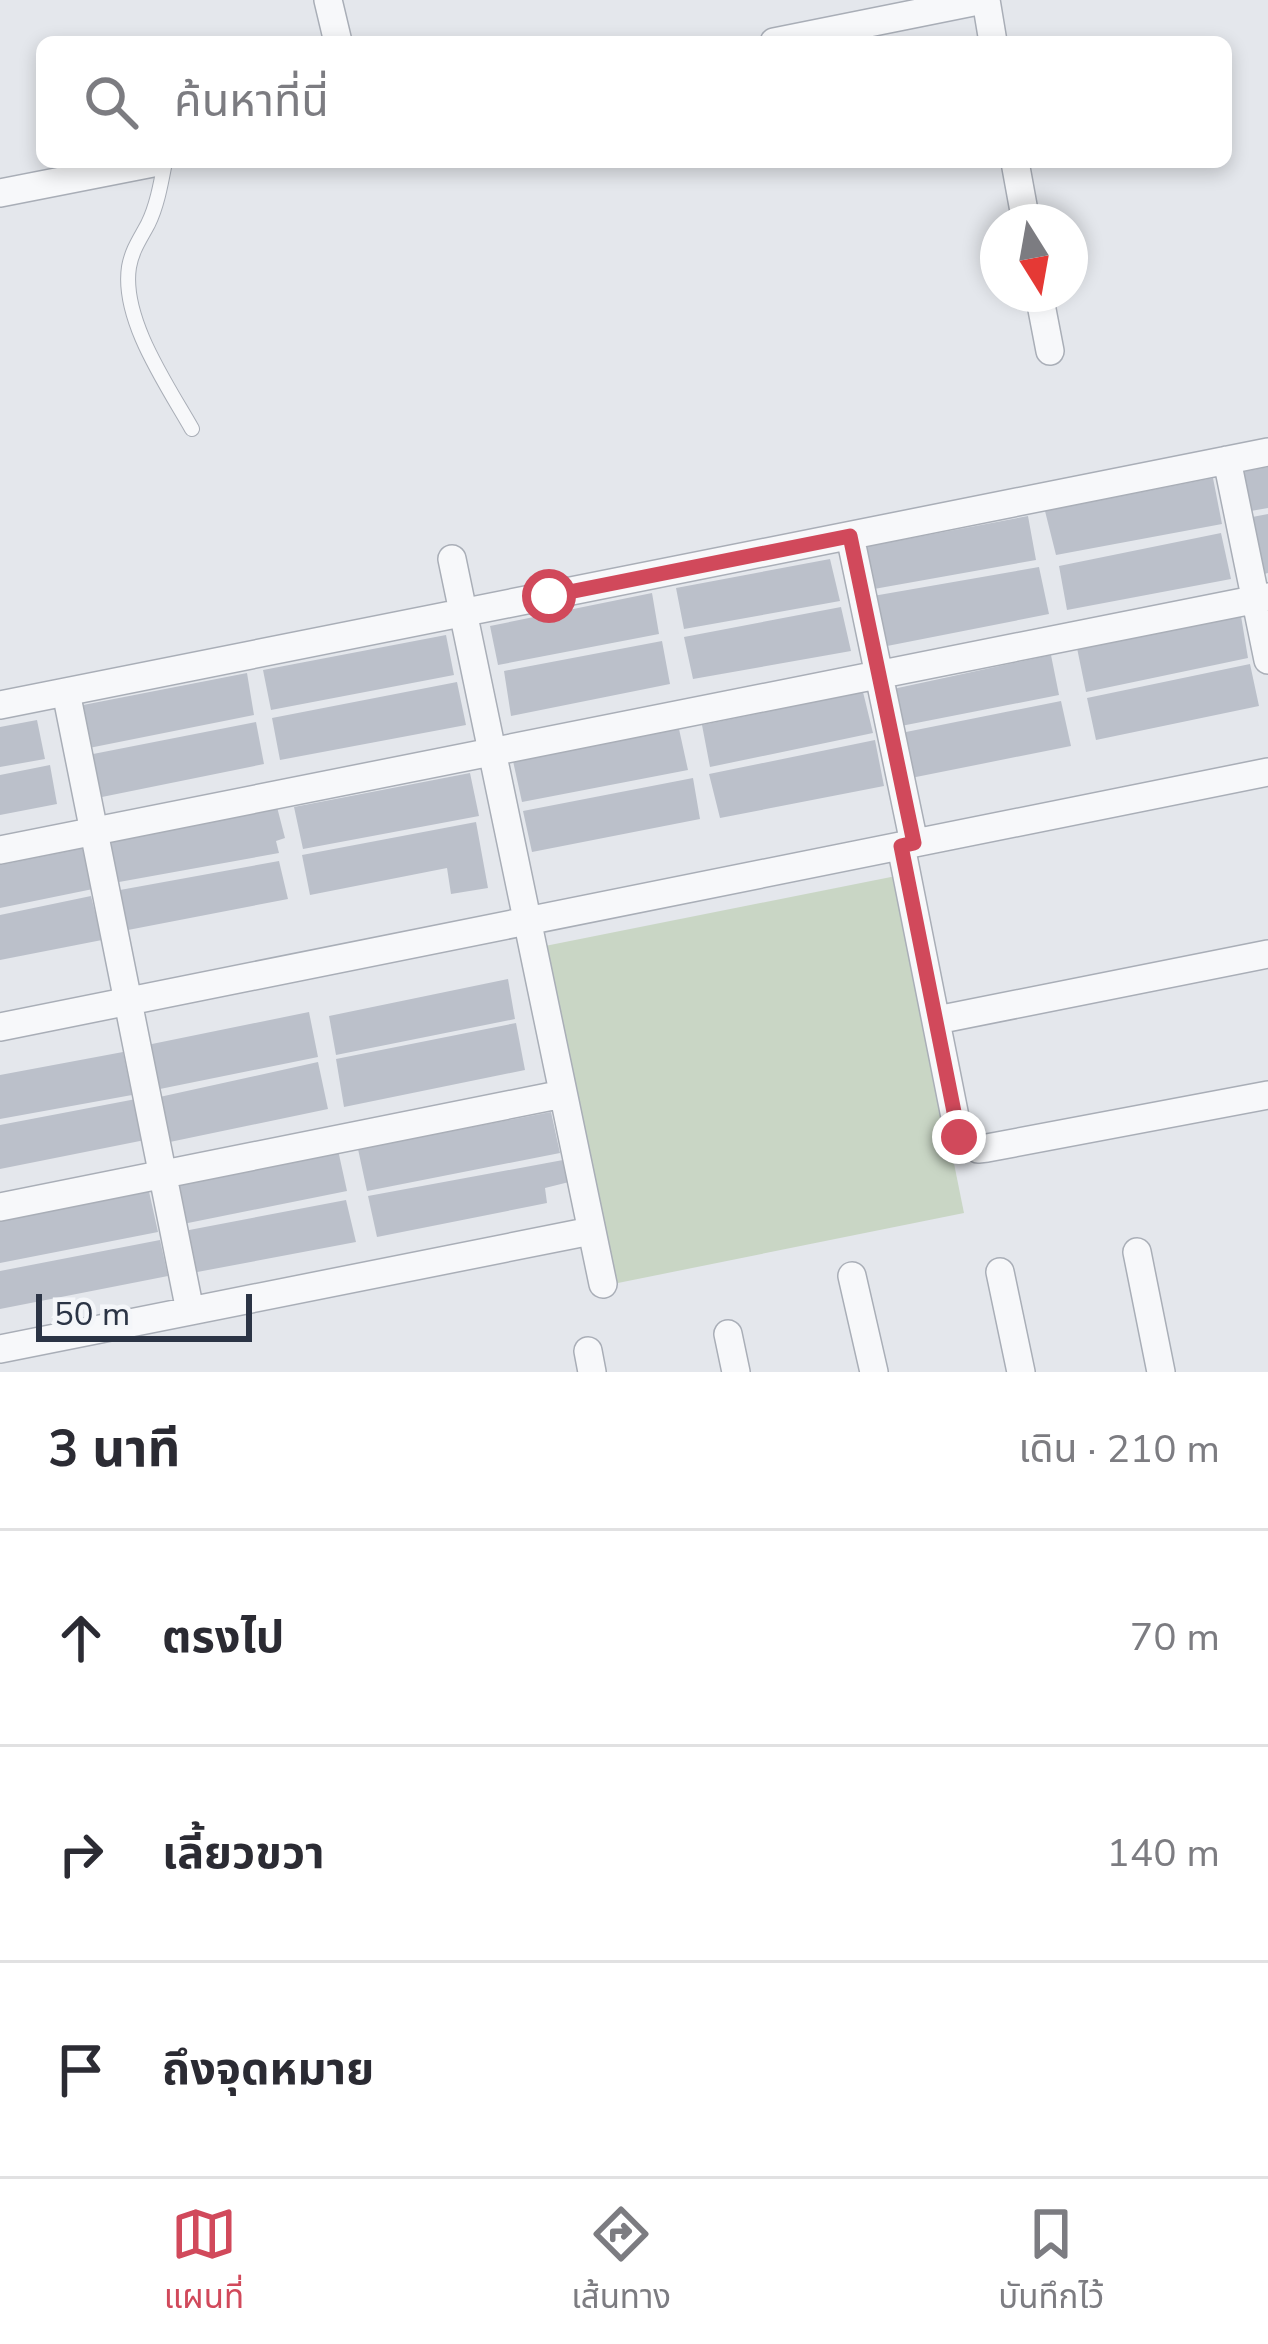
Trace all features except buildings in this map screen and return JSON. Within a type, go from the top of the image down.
[{"type":"street","points":[[328,0],[337,36]]},
{"type":"street","points":[[804,36],[985,0],[992,36]]},
{"type":"street","points":[[0,193],[130,168]]},
{"type":"street","points":[[1016,168],[1023,204]]},
{"type":"street","points":[[1042,312],[1050,351]]},
{"type":"street","points":[[0,705],[1268,452]]},
{"type":"street","points":[[1227,460],[1262,599],[1268,660]]},
{"type":"street","points":[[850,536],[879,675],[959,1137],[978,1149],[1268,1095]]},
{"type":"street","points":[[452,559],[603,1284]]},
{"type":"street","points":[[0,850],[1262,599]]},
{"type":"street","points":[[65,692],[190,1311]]},
{"type":"street","points":[[0,1028],[1268,772]]},
{"type":"street","points":[[937,1020],[1268,954]]},
{"type":"street","points":[[0,1207],[563,1094]]},
{"type":"street","points":[[0,1349],[591,1231]]},
{"type":"street","points":[[1137,1252],[1161,1372]]},
{"type":"street","points":[[1000,1272],[1021,1372]]},
{"type":"street","points":[[852,1276],[874,1372]]},
{"type":"street","points":[[728,1334],[736,1372]]},
{"type":"lane","points":[[160,168],[149,222],[132,256],[129,291],[155,365],[192,429]]},
{"type":"green space","points":[[896,876],[964,1213],[613,1284],[545,946]]},
{"type":"route","points":[[549,596],[850,536],[914,843],[901,846],[959,1137]]}]
